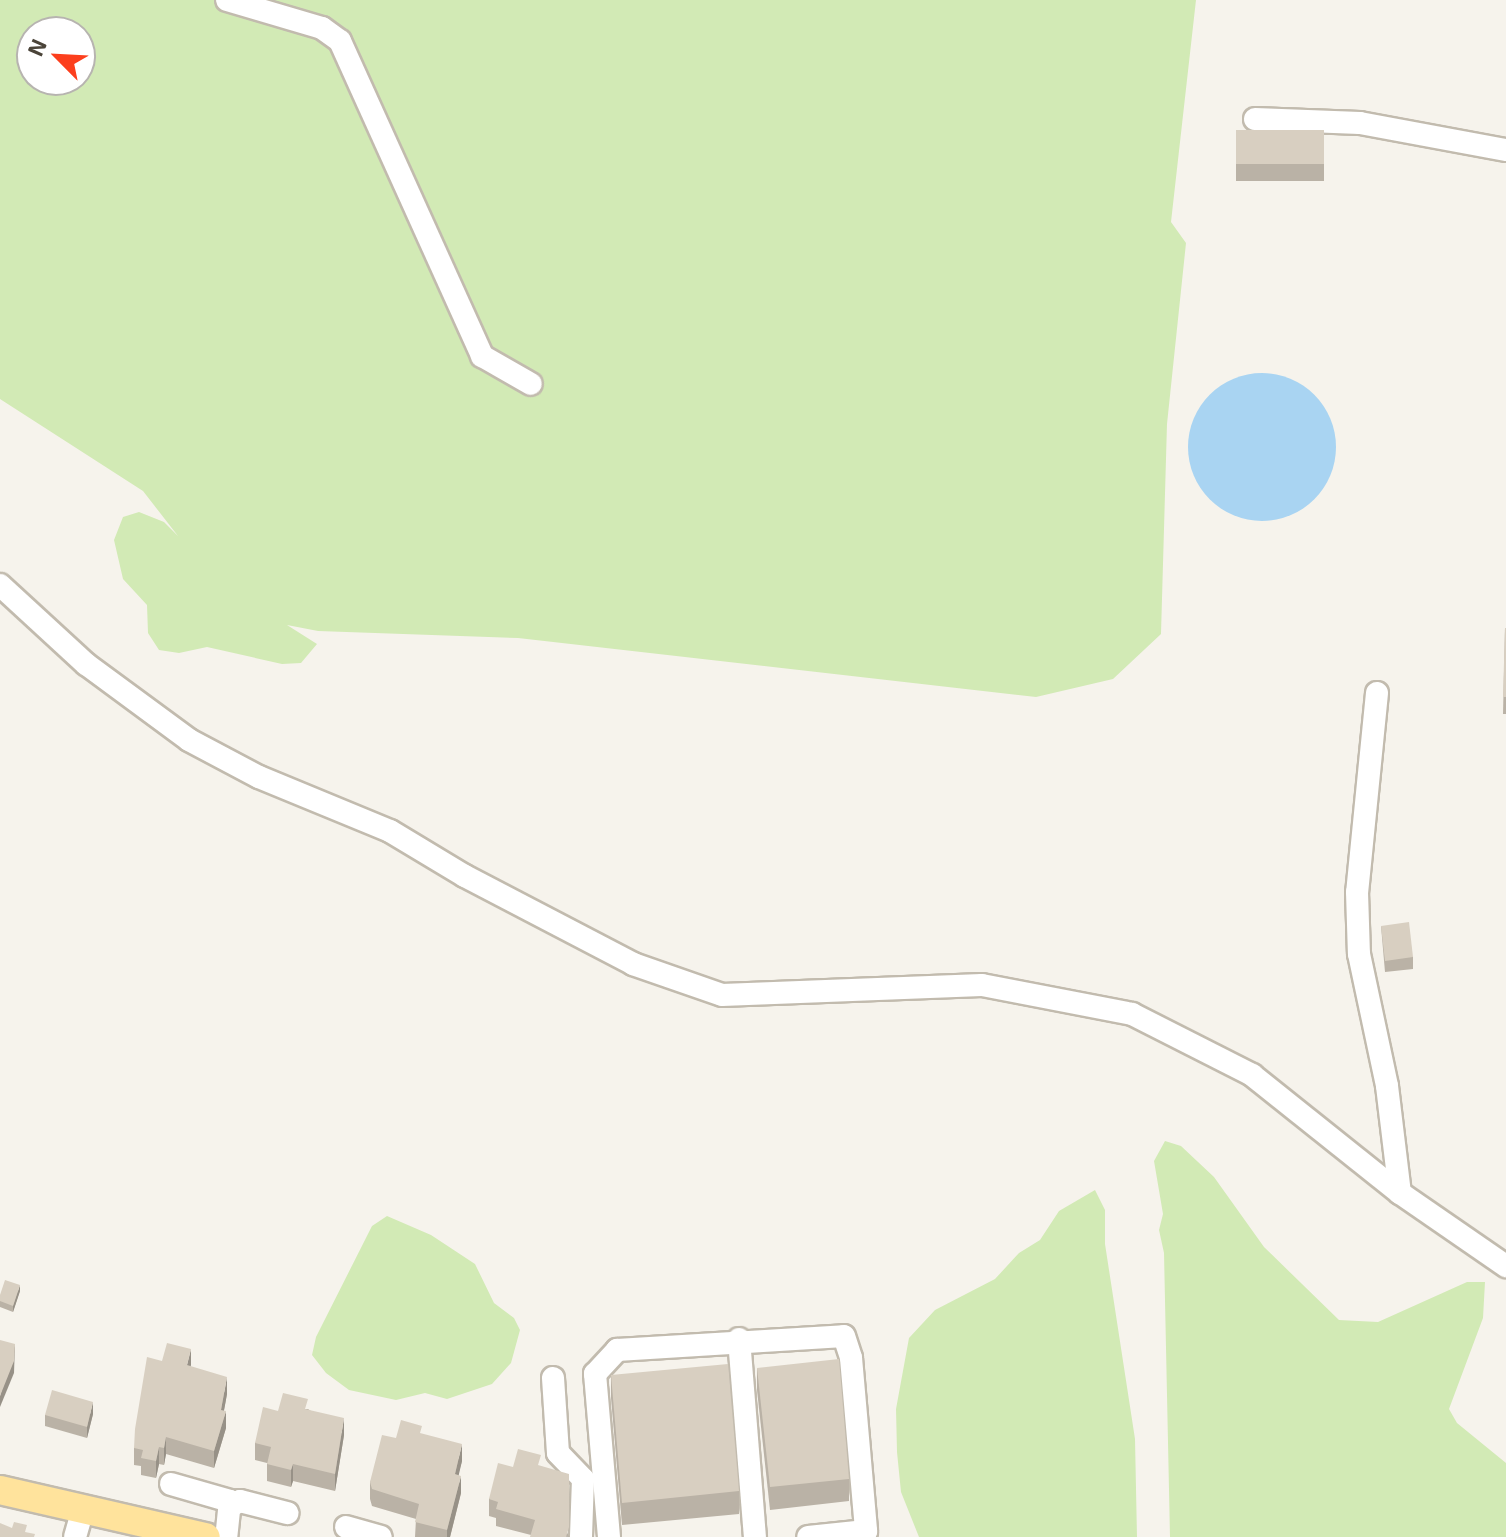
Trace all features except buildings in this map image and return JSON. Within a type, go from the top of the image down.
[{"type":"main road","points":[[0,1490],[206,1537]]},
{"type":"street","points":[[227,0],[322,28],[340,41],[482,356],[531,384]]},
{"type":"street","points":[[1255,119],[1360,123],[1506,150]]},
{"type":"street","points":[[0,585],[86,664],[189,740],[259,777],[390,831],[465,876],[633,964],[722,995],[982,985],[1132,1014],[1252,1075],[1400,1193],[1506,1266]]},
{"type":"street","points":[[1377,693],[1357,892],[1359,954],[1387,1086],[1400,1193]]},
{"type":"street","points":[[609,1537],[595,1374],[617,1350],[739,1339],[844,1336],[851,1358],[866,1531],[808,1537]]},
{"type":"street","points":[[739,1339],[755,1537]]},
{"type":"street","points":[[553,1378],[558,1453],[583,1479],[581,1537]]},
{"type":"street","points":[[171,1484],[224,1496],[231,1506],[226,1537]]},
{"type":"street","points":[[231,1506],[240,1501],[287,1513]]},
{"type":"street","points":[[75,1537],[83,1509]]},
{"type":"street","points":[[346,1527],[381,1537]]},
{"type":"green space","points":[[0,0],[1196,0],[1171,222],[1186,243],[1167,424],[1161,634],[1113,679],[1036,697],[518,638],[318,631],[287,625],[317,644],[301,663],[282,664],[207,647],[179,653],[159,650],[148,633],[147,605],[123,579],[114,540],[123,517],[139,512],[164,522],[178,536],[143,491],[0,399]]},
{"type":"green space","points":[[1165,1141],[1181,1146],[1214,1177],[1264,1247],[1339,1320],[1378,1322],[1467,1282],[1485,1282],[1483,1318],[1449,1409],[1457,1423],[1506,1463],[1506,1537],[1170,1537],[1164,1253],[1159,1230],[1163,1214],[1154,1161]]},
{"type":"green space","points":[[1095,1190],[1105,1210],[1105,1244],[1135,1439],[1137,1537],[919,1537],[901,1492],[897,1452],[896,1409],[909,1338],[935,1310],[995,1279],[1019,1253],[1040,1240],[1059,1211]]},
{"type":"green space","points":[[387,1216],[431,1235],[475,1264],[494,1303],[514,1318],[520,1330],[511,1363],[492,1384],[447,1399],[425,1393],[396,1400],[349,1390],[326,1373],[312,1355],[316,1337],[372,1226]]},
{"type":"water","points":[[1262,373],[1290,378],[1315,394],[1331,419],[1336,447],[1331,475],[1315,500],[1290,516],[1262,521],[1234,516],[1209,500],[1193,475],[1188,447],[1193,419],[1209,394],[1234,378]]}]
